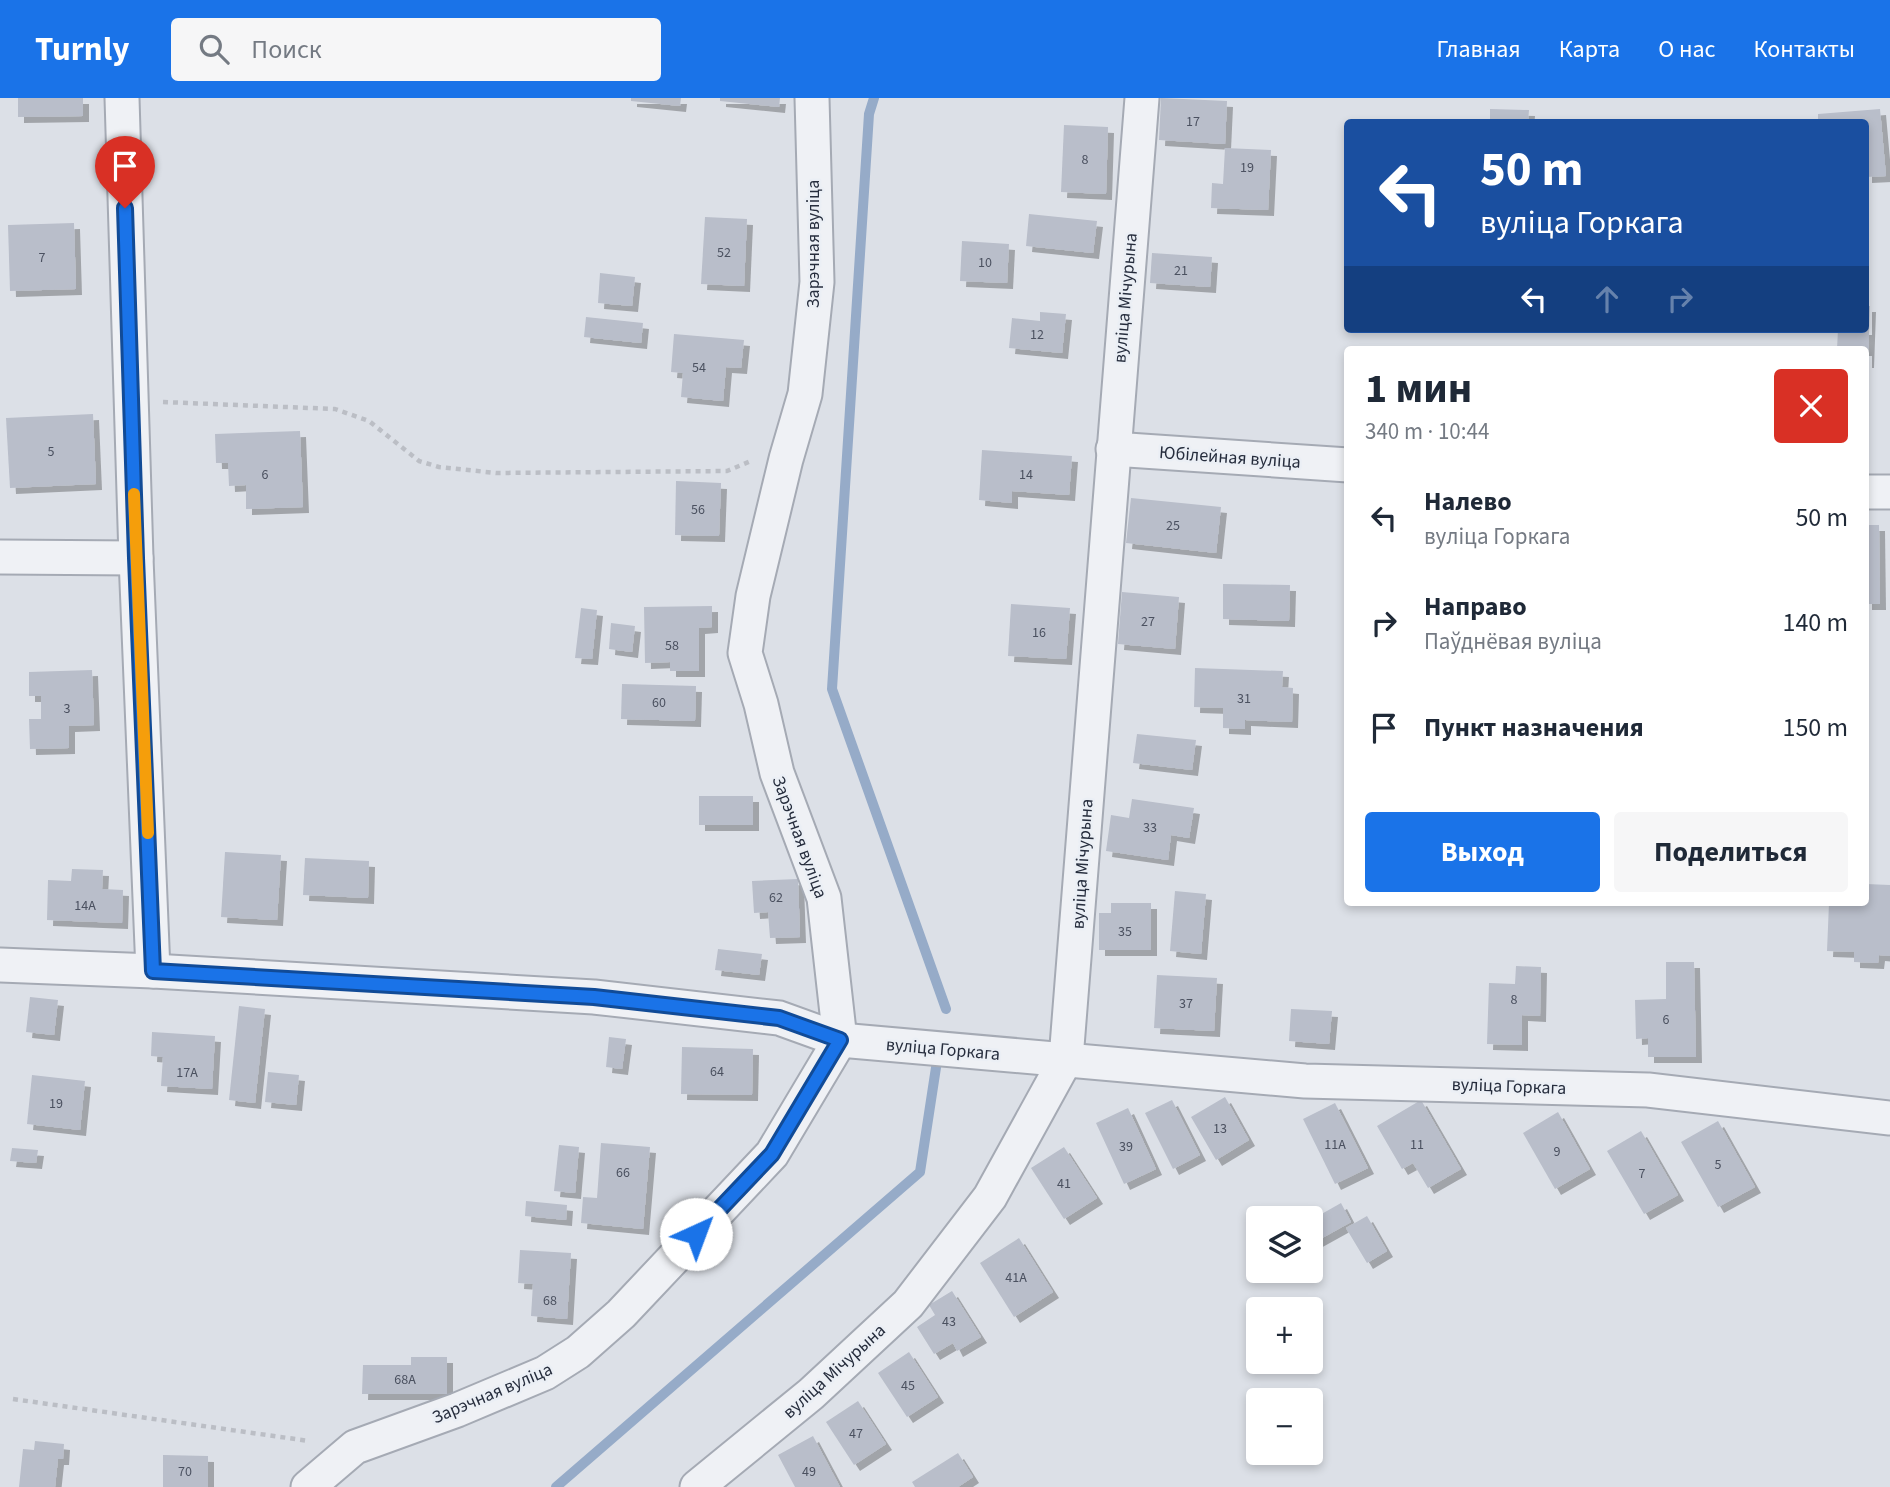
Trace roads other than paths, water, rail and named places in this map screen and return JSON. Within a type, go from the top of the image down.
[{"type":"street","points":[[122,98],[136,558],[153,971]]},
{"type":"street","name":"Зарэчная вуліца","points":[[308,1487],[355,1447],[457,1410],[545,1373],[578,1352],[621,1314],[772,1154],[840,1040],[824,898],[777,773],[761,704],[745,653],[753,596],[805,394],[817,282],[812,98]]},
{"type":"street","name":"вуліца Мічурына","points":[[697,1487],[811,1394],[908,1304],[989,1197],[1066,1059],[1142,98]]},
{"type":"street","name":"Юбілейная вуліца","points":[[1113,449],[1344,465]]},
{"type":"street","points":[[1869,492],[1890,492]]},
{"type":"street","points":[[0,557],[136,558]]},
{"type":"street","name":"вуліца Горкага","points":[[0,965],[153,971],[594,997],[779,1018],[840,1040],[1305,1081],[1648,1090],[1890,1118]]},
{"type":"waterway","points":[[874,98],[869,114],[832,689],[946,1009]]},
{"type":"waterway","points":[[556,1487],[920,1172],[937,1061]]}]
